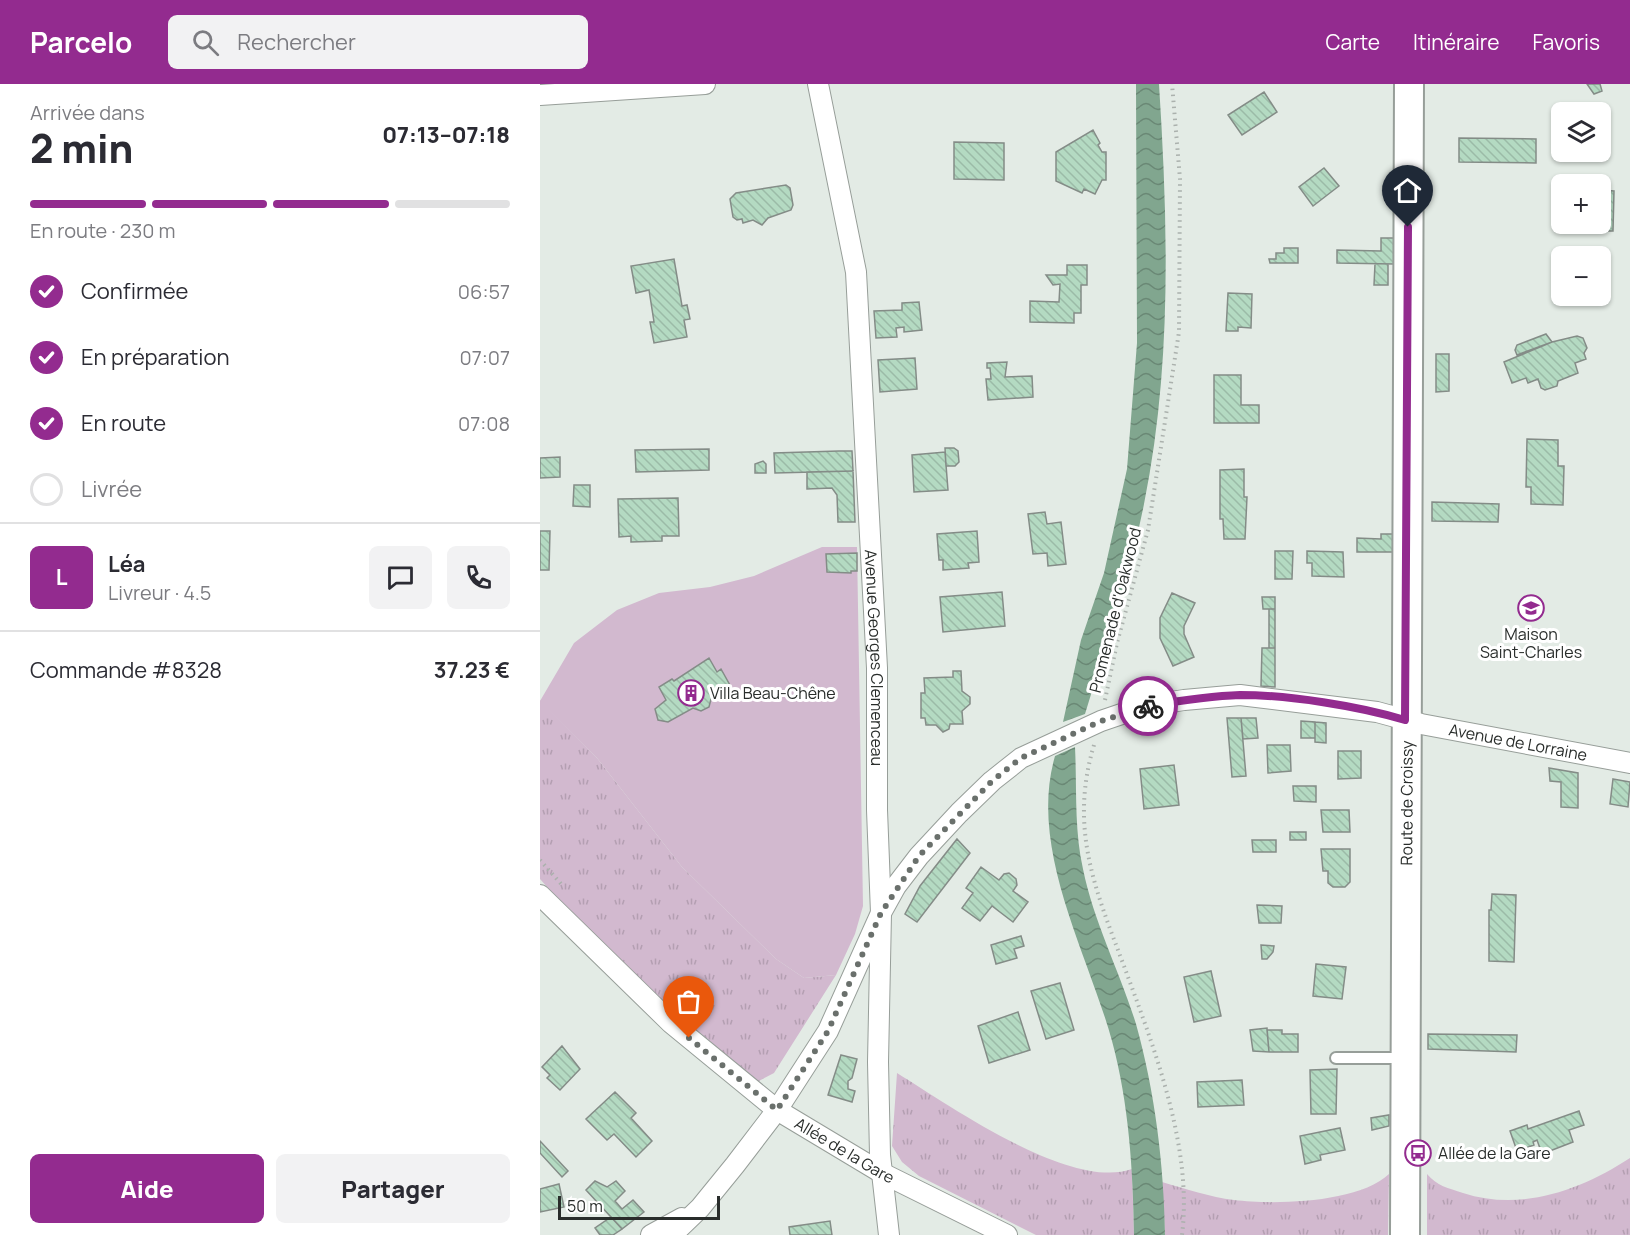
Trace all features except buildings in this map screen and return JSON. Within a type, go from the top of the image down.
[{"type":"main road","name":"Route de Croissy","points":[[1404,1235],[1407,1058],[1405,720],[1409,84]]},
{"type":"street","points":[[540,95],[705,84]]},
{"type":"street","name":"Avenue Georges Clemenceau","points":[[818,84],[856,272],[877,668],[877,810],[881,913],[878,1062],[882,1173],[889,1235]]},
{"type":"street","name":"Avenue de Lorraine","points":[[700,1208],[777,1110],[828,1031],[881,913],[919,856],[992,781],[1021,758],[1101,721],[1145,706],[1240,695],[1366,710],[1405,720],[1630,763]]},
{"type":"street","name":"Allée de la Gare","points":[[540,895],[671,1023],[777,1110],[882,1173],[1006,1235]]},
{"type":"street","points":[[651,1235],[700,1208]]},
{"type":"street","points":[[672,1235],[700,1208]]},
{"type":"street","points":[[684,1235],[700,1208]]},
{"type":"lane","points":[[1336,1058],[1407,1058]]},
{"type":"path","name":"Promenade d'Oakwood","points":[[1172,84],[1180,179],[1179,332],[1148,530],[1117,643],[1101,721],[1088,765],[1083,819],[1091,878],[1146,1027],[1177,1137],[1186,1206],[1182,1235]]},
{"type":"path","points":[[540,860],[563,887]]},
{"type":"green space","points":[[822,547],[857,547],[863,906],[855,934],[836,975],[804,978],[776,959],[682,867],[597,758],[540,701],[574,643],[617,610],[659,593],[710,587],[754,576]]},
{"type":"green space","points":[[540,700],[597,758],[682,867],[776,959],[804,978],[836,975],[774,1073],[757,1082],[617,959],[540,879]]},
{"type":"green space","points":[[897,1073],[979,1124],[1045,1157],[1077,1168],[1107,1173],[1132,1169],[1134,1235],[1036,1235],[919,1176],[902,1162],[892,1146]]},
{"type":"green space","points":[[1630,1158],[1630,1235],[1427,1235],[1427,1174],[1439,1184],[1463,1193],[1485,1198],[1528,1199],[1550,1195],[1591,1180]]},
{"type":"green space","points":[[1389,1174],[1388,1235],[1165,1235],[1162,1182],[1225,1199],[1251,1202],[1293,1202],[1358,1191],[1375,1184]]},
{"type":"water","points":[[1136,84],[1159,84],[1166,242],[1159,400],[1144,504],[1117,610],[1085,714],[1063,722],[1081,640],[1104,573],[1127,469],[1137,343]]},
{"type":"water","points":[[1075,747],[1080,854],[1100,928],[1130,1005],[1143,1050],[1157,1129],[1163,1182],[1165,1235],[1134,1235],[1129,1137],[1118,1065],[1102,1007],[1064,900],[1055,864],[1049,827],[1049,791],[1055,756]]},
{"type":"way so far","points":[[689,1038],[777,1110],[828,1031],[849,989],[881,913],[896,886],[919,856],[992,781],[1021,758],[1101,721],[1148,706]]},
{"type":"place","name":"Maison Saint-Charles","points":[[1531,608]]},
{"type":"place","name":"Villa Beau-Chêne","points":[[691,693]]},
{"type":"place","name":"Allée de la Gare","points":[[1418,1153]]},
{"type":"route","points":[[1148,706],[1240,695],[1377,712],[1405,720],[1408,227]]}]
